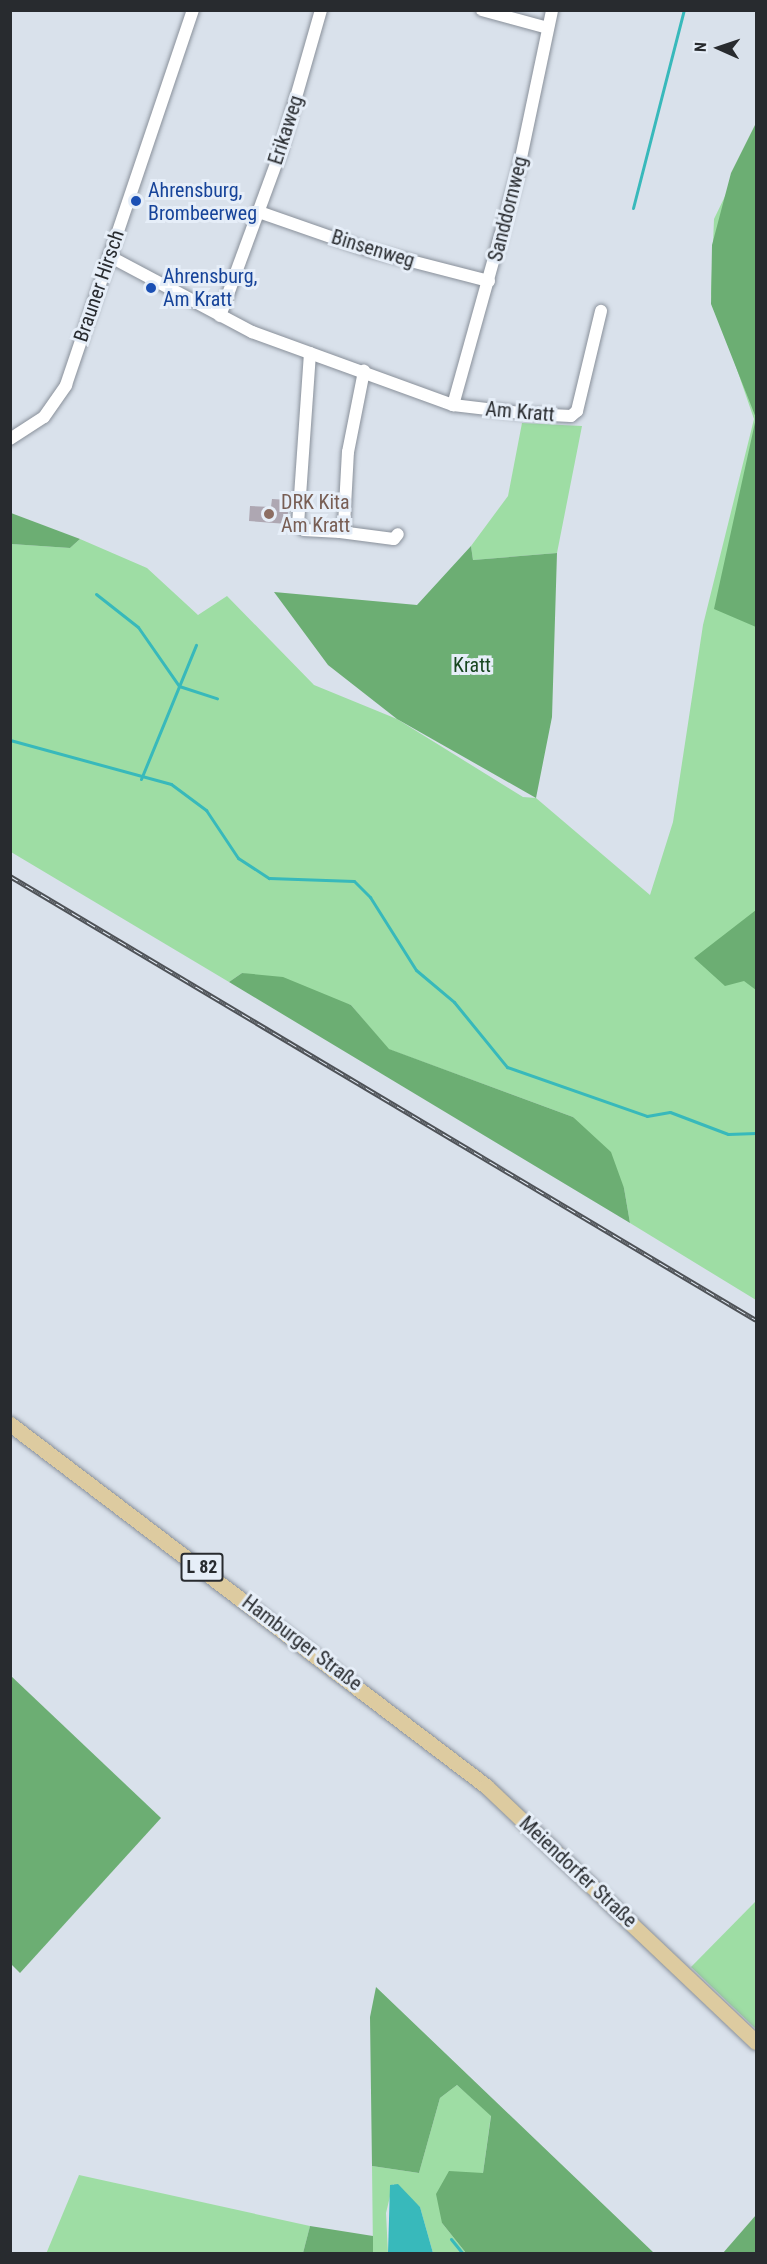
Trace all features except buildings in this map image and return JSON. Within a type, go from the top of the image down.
[{"type":"main road","name":"Hamburger Straße","points":[[10,1424],[393,1711]]},
{"type":"main road","name":"Meiendorfer Straße","points":[[393,1711],[496,1795],[756,2042]]},
{"type":"street","name":"Brauner Hirsch","points":[[10,439],[36,424],[61,396],[193,10]]},
{"type":"street","name":"Erikaweg","points":[[220,316],[259,212],[321,10]]},
{"type":"street","points":[[482,10],[548,28]]},
{"type":"street","name":"Sanddornweg","points":[[453,405],[489,281],[552,10]]},
{"type":"street","name":"Binsenweg","points":[[259,212],[368,250],[489,281]]},
{"type":"street","name":"Am Kratt","points":[[109,256],[220,316],[453,405],[571,416],[582,398],[601,311]]},
{"type":"street","points":[[310,352],[298,524],[304,530],[394,538],[398,534]]},
{"type":"street","points":[[340,532],[364,371]]},
{"type":"green space","points":[[756,123],[756,418],[711,304],[712,245],[731,173]]},
{"type":"green space","points":[[756,132],[756,1300],[630,1223],[624,1188],[573,1117],[388,1049],[351,1005],[242,973],[229,982],[11,852],[11,544],[70,548],[80,539],[147,568],[198,615],[227,596],[314,685],[397,719],[523,797],[536,798],[650,895],[673,822],[703,625],[754,419],[711,294],[714,219]]},
{"type":"green space","points":[[756,418],[756,627],[714,609]]},
{"type":"green space","points":[[522,423],[582,426],[557,553],[473,560],[471,546],[508,496]]},
{"type":"green space","points":[[10,513],[80,539],[70,548],[11,544]]},
{"type":"green space","name":"Kratt","points":[[471,546],[473,560],[557,553],[552,717],[536,798],[397,719],[328,665],[274,592],[417,605]]},
{"type":"green space","points":[[756,910],[756,990],[744,981],[725,986],[694,958]]},
{"type":"green space","points":[[242,973],[283,977],[351,1005],[389,1049],[573,1117],[611,1152],[624,1188],[630,1223],[229,982]]},
{"type":"green space","points":[[10,1675],[161,1818],[20,1973],[10,1963]]},
{"type":"green space","points":[[756,1901],[756,2029],[691,1967]]},
{"type":"green space","points":[[376,1987],[654,2253],[466,2253],[442,2223],[436,2194],[449,2171],[483,2173],[491,2116],[457,2085],[440,2098],[419,2173],[372,2166],[370,2017]]},
{"type":"green space","points":[[457,2085],[491,2115],[483,2173],[442,2223],[466,2253],[433,2253],[420,2207],[393,2184],[386,2213],[388,2253],[373,2253],[372,2166],[419,2173],[440,2098]]},
{"type":"green space","points":[[79,2175],[310,2226],[303,2253],[46,2254]]},
{"type":"green space","points":[[756,2215],[756,2253],[723,2253]]},
{"type":"green space","points":[[310,2226],[373,2236],[373,2253],[303,2253]]},
{"type":"water","points":[[398,2184],[420,2207],[433,2253],[388,2253],[390,2185]]},
{"type":"waterway","points":[[633,208],[684,10]]},
{"type":"waterway","points":[[96,594],[138,627],[179,686],[217,698]]},
{"type":"waterway","points":[[141,779],[196,645]]},
{"type":"waterway","points":[[10,740],[171,784],[206,810],[238,858],[269,878],[354,881],[370,897],[416,970],[454,1002],[507,1067],[647,1116],[670,1112],[728,1134],[756,1133]]},
{"type":"waterway","points":[[451,2239],[463,2254]]},
{"type":"railway","points":[[10,876],[756,1320]]},
{"type":"place","name":"Ahrensburg, Brombeerweg","points":[[136,201]]},
{"type":"place","name":"Ahrensburg, Am Kratt","points":[[151,288]]},
{"type":"place","name":"DRK Kita Am Kratt","points":[[269,514]]}]
